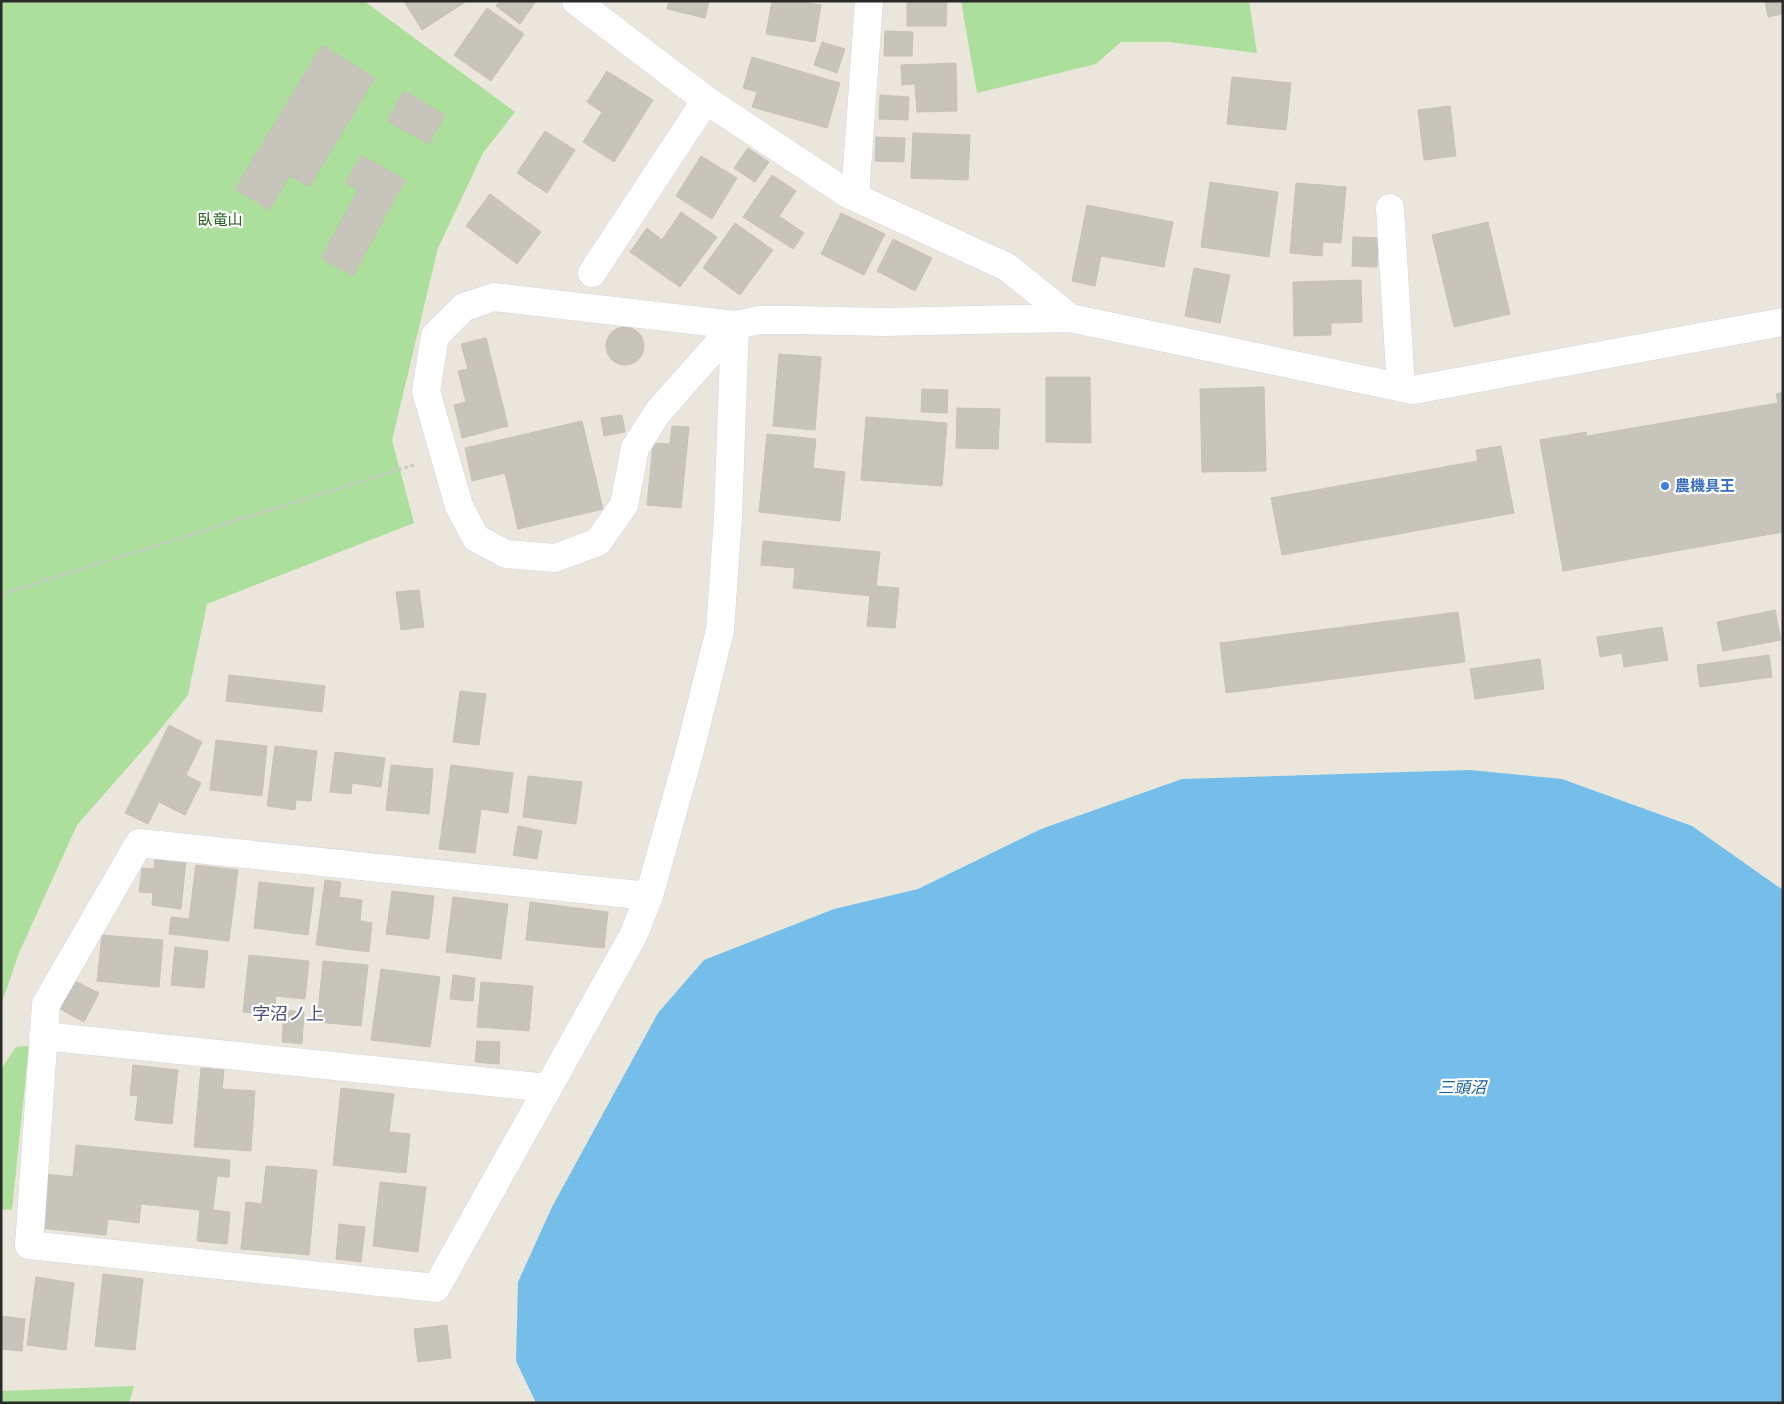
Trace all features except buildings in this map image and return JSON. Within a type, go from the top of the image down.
[{"type":"street","points":[[576,1],[706,100],[848,194],[1007,267],[1070,318]]},
{"type":"street","points":[[855,197],[869,1]]},
{"type":"street","points":[[592,273],[706,100]]},
{"type":"street","points":[[1390,208],[1402,388]]},
{"type":"street","points":[[735,325],[658,412],[636,448],[624,505],[598,542],[555,558],[506,554],[476,538],[459,506],[426,391],[435,336],[464,307],[494,297],[735,325],[760,320],[884,322],[1070,318],[1413,390],[1783,322]]},
{"type":"street","points":[[649,896],[139,844],[46,1004],[29,1244],[436,1288],[633,936],[649,896],[690,750],[720,630],[728,517],[735,325]]},
{"type":"street","points":[[43,1036],[548,1088]]},
{"type":"path","points":[[1,594],[444,456]]},
{"type":"green space","name":"臥竜山","points":[[1,1],[364,1],[515,112],[483,153],[438,248],[392,440],[414,523],[207,604],[188,695],[150,742],[77,825],[19,953],[1,1005]]},
{"type":"green space","points":[[961,1],[1249,1],[1257,53],[1169,42],[1121,42],[1096,64],[977,93]]},
{"type":"green space","points":[[29,1046],[12,1210],[1,1209],[1,1069],[16,1047]]},
{"type":"green space","points":[[134,1386],[129,1403],[1,1403],[1,1391]]},
{"type":"water","name":"三頭沼","points":[[1470,770],[1562,779],[1692,826],[1783,890],[1783,1403],[536,1403],[516,1361],[518,1282],[552,1207],[658,1013],[704,960],[834,909],[918,889],[1041,829],[1182,779]]},
{"type":"place","name":"農機具王","points":[[1665,486]]},
{"type":"district","name":"字沼ノ上","points":[[288,1014]]}]
